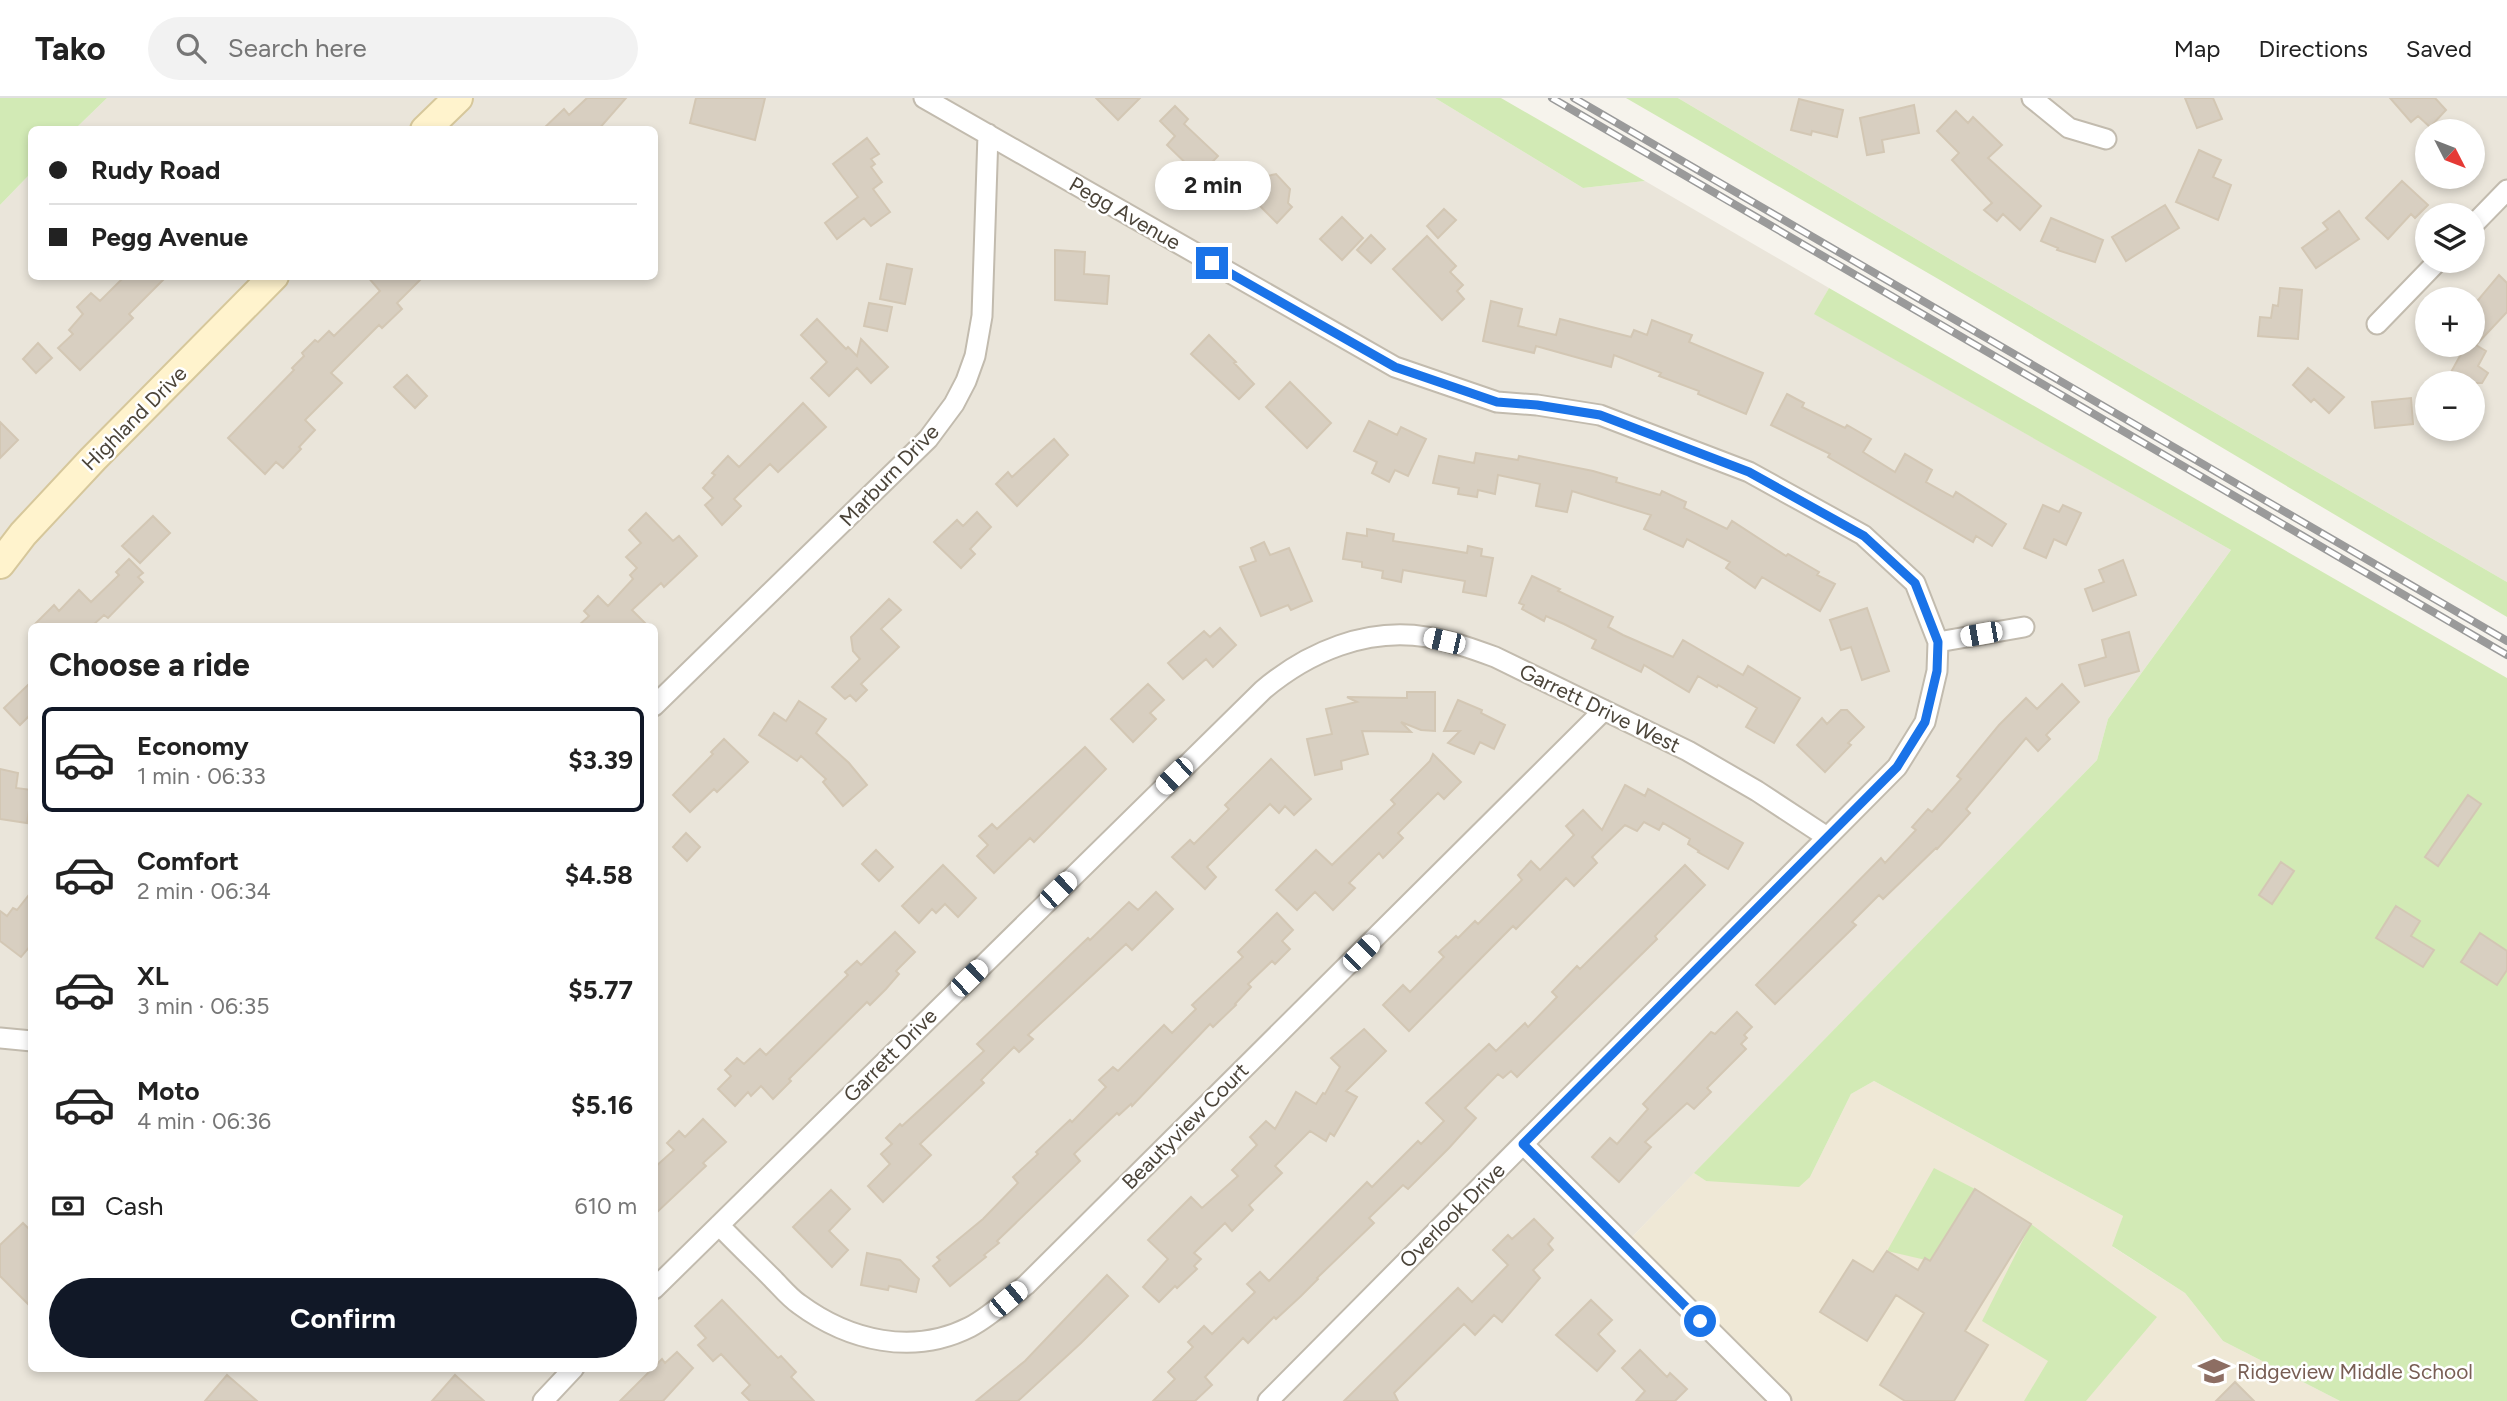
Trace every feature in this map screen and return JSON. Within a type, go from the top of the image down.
[{"type":"street","points":[[429,126],[458,98]]},
{"type":"street","name":"Pegg Avenue","points":[[925,98],[1395,367],[1497,402],[1600,415],[1749,472],[1864,536],[1915,583],[1938,642]]},
{"type":"street","points":[[2032,98],[2069,128],[2106,139]]},
{"type":"street","name":"Marburn Drive","points":[[658,702],[928,439],[954,404],[975,356],[982,316],[988,134]]},
{"type":"street","points":[[2485,213],[2507,190]]},
{"type":"street","points":[[2377,324],[2426,273]]},
{"type":"street","name":"Highland Drive","points":[[0,564],[23,534],[93,459],[270,280]]},
{"type":"street","points":[[1938,642],[2024,627]]},
{"type":"street","name":"Garrett Drive West","points":[[1354,642],[1394,636],[1426,637],[1462,645],[1495,657],[1688,751],[1757,791],[1827,837]]},
{"type":"street","name":"Garrett Drive","points":[[658,1285],[1263,690],[1305,659],[1331,647],[1354,642]]},
{"type":"street","name":"Overlook Drive","points":[[1268,1401],[1897,767],[1925,722],[1937,671],[1938,642]]},
{"type":"street","name":"Beautyview Court","points":[[719,1225],[797,1303],[834,1326],[867,1339],[901,1343],[925,1342],[969,1327],[990,1314],[1026,1284],[1604,710]]},
{"type":"street","points":[[0,1038],[28,1041]]},
{"type":"street","points":[[1523,1144],[1780,1401]]},
{"type":"street","points":[[543,1401],[570,1372]]},
{"type":"shaded area","points":[[107,98],[1435,98],[1583,188],[1645,181],[1829,288],[1815,314],[2231,550],[2108,719],[2097,760],[1632,1237],[1794,1401],[0,1401],[0,205],[28,176],[28,280],[658,280],[658,126],[78,126]]},
{"type":"shaded area","points":[[1678,98],[2507,98],[2507,582],[1955,262]]},
{"type":"shaded area","points":[[1874,1081],[2123,1216],[2113,1247],[2185,1293],[2223,1341],[2340,1401],[1794,1401],[1632,1237],[1694,1173],[1706,1181],[1810,1177],[1851,1094]]},
{"type":"green space","points":[[0,98],[107,98],[78,126],[28,126],[28,176],[0,205]]},
{"type":"green space","points":[[1435,98],[1501,98],[1645,181],[1583,188]]},
{"type":"green space","points":[[1626,98],[1678,98],[2507,582],[2507,617],[1940,280]]},
{"type":"green space","points":[[1829,288],[2507,678],[2507,1401],[2340,1401],[2223,1341],[2185,1293],[2112,1246],[2123,1216],[1874,1081],[1851,1094],[1810,1177],[1799,1187],[1706,1181],[1694,1173],[2097,760],[2108,719],[2231,550],[1814,314]]},
{"type":"green space","points":[[1934,1168],[1975,1189],[1930,1261],[1887,1251]]},
{"type":"green space","points":[[2031,1224],[2157,1317],[2086,1401],[2024,1401],[2048,1361],[1982,1321]]},
{"type":"building","points":[[587,98],[626,98],[602,126],[546,126],[564,109],[569,115]]},
{"type":"building","points":[[696,98],[765,98],[755,140],[690,123]]},
{"type":"building","points":[[1096,98],[1140,98],[1118,120]]},
{"type":"building","points":[[2185,98],[2213,98],[2222,119],[2197,128]]},
{"type":"building","points":[[2390,98],[2435,98],[2446,110],[2438,119],[2421,119],[2418,116],[2411,122]]},
{"type":"building","points":[[1799,99],[1843,110],[1837,137],[1812,131],[1811,135],[1791,130]]},
{"type":"building","points":[[1914,105],[1919,133],[1882,140],[1884,152],[1867,155],[1860,118]]},
{"type":"building","points":[[1175,106],[1188,119],[1184,124],[1218,156],[1199,176],[1167,145],[1175,136],[1160,121]]},
{"type":"building","points":[[1956,111],[1968,123],[1973,117],[2002,145],[1988,158],[2041,206],[2020,230],[2003,214],[1997,221],[1984,210],[1992,203],[1952,160],[1959,153],[1937,131]]},
{"type":"building","points":[[867,138],[879,154],[871,159],[875,164],[871,167],[882,182],[873,189],[890,212],[871,226],[864,218],[837,239],[825,223],[858,197],[833,164]]},
{"type":"building","points":[[2199,150],[2221,160],[2213,177],[2231,185],[2218,220],[2176,202]]},
{"type":"building","points":[[1256,169],[1263,177],[1276,174],[1290,189],[1288,203],[1292,207],[1277,223],[1240,186]]},
{"type":"building","points":[[2402,181],[2426,203],[2415,203],[2415,218],[2411,214],[2388,239],[2366,218]]},
{"type":"building","points":[[2165,205],[2179,228],[2126,261],[2112,237]]},
{"type":"building","points":[[1444,209],[1456,220],[1438,238],[1427,226]]},
{"type":"building","points":[[2339,211],[2359,239],[2316,268],[2302,248],[2328,229],[2323,223]]},
{"type":"building","points":[[1342,217],[1363,238],[1342,260],[1320,239]]},
{"type":"building","points":[[2051,218],[2103,240],[2095,262],[2057,250],[2058,248],[2041,241]]},
{"type":"building","points":[[1371,235],[1385,249],[1371,263],[1357,250]]},
{"type":"building","points":[[1427,236],[1456,266],[1450,272],[1463,285],[1457,291],[1464,299],[1442,320],[1393,269]]},
{"type":"building","points":[[1055,250],[1085,252],[1084,274],[1109,276],[1107,304],[1055,300]]},
{"type":"building","points":[[887,264],[912,269],[905,304],[880,299]]},
{"type":"building","points":[[2499,275],[2507,283],[2507,312],[2485,335],[2485,292]]},
{"type":"building","points":[[121,280],[163,280],[129,314],[133,318],[80,370],[58,348],[73,334],[69,330],[83,314],[77,307],[91,293],[100,301]]},
{"type":"building","points":[[370,280],[420,280],[397,303],[402,309],[382,328],[379,325],[331,373],[342,383],[305,420],[315,430],[299,447],[301,449],[283,468],[276,462],[265,474],[228,438],[294,370],[292,368],[304,356],[302,353],[315,340],[318,342],[329,331],[334,336],[380,291]]},
{"type":"building","points":[[2280,288],[2302,290],[2298,339],[2258,336],[2260,317],[2271,318],[2273,305],[2278,306]]},
{"type":"building","points":[[1491,301],[1522,309],[1518,326],[1556,335],[1560,319],[1631,337],[1634,330],[1647,335],[1652,320],[1692,335],[1689,342],[1763,373],[1746,414],[1698,394],[1699,391],[1659,376],[1661,373],[1614,355],[1611,367],[1536,346],[1534,353],[1483,341]]},
{"type":"building","points":[[869,303],[892,307],[887,331],[864,326]]},
{"type":"building","points":[[817,319],[846,349],[848,347],[857,356],[861,339],[888,367],[871,383],[857,368],[829,396],[811,378],[827,362],[801,335]]},
{"type":"building","points":[[1209,335],[1254,384],[1239,399],[1191,354]]},
{"type":"building","points":[[38,343],[52,358],[36,373],[23,359]]},
{"type":"building","points":[[2459,357],[2483,357],[2478,366],[2488,373],[2485,378],[2485,371],[2452,371]]},
{"type":"building","points":[[2308,368],[2344,397],[2329,413],[2314,399],[2311,402],[2293,385]]},
{"type":"building","points":[[407,375],[427,396],[415,408],[394,387]]},
{"type":"building","points":[[1290,382],[1331,423],[1307,448],[1266,407]]},
{"type":"building","points":[[1787,394],[1804,403],[1802,407],[1845,428],[1847,425],[1871,439],[1863,452],[1895,472],[1905,454],[1932,470],[1926,482],[1953,497],[1956,492],[2006,524],[1992,546],[1976,536],[1973,542],[1828,457],[1830,454],[1771,425]]},
{"type":"building","points":[[2411,398],[2413,424],[2375,428],[2372,402]]},
{"type":"building","points":[[803,403],[826,427],[778,472],[770,464],[734,499],[741,506],[722,525],[705,505],[713,498],[703,488],[715,475],[712,473],[728,456],[739,467]]},
{"type":"building","points":[[1369,421],[1397,435],[1401,427],[1426,439],[1408,476],[1395,470],[1389,482],[1372,473],[1377,462],[1354,451]]},
{"type":"building","points":[[0,422],[18,440],[0,458]]},
{"type":"building","points":[[1054,439],[1068,455],[1017,506],[996,484],[1008,472],[1012,477]]},
{"type":"building","points":[[1476,453],[1518,460],[1519,456],[1593,471],[1617,478],[1616,482],[1660,495],[1662,491],[1686,502],[1684,508],[1727,529],[1732,521],[1835,584],[1820,611],[1762,577],[1755,588],[1726,568],[1730,562],[1687,539],[1683,547],[1644,529],[1651,515],[1572,491],[1567,512],[1536,506],[1540,484],[1498,475],[1495,494],[1478,490],[1477,497],[1458,494],[1459,488],[1433,483],[1439,456],[1474,463]]},
{"type":"building","points":[[2043,505],[2059,512],[2063,505],[2081,513],[2066,545],[2054,539],[2046,558],[2024,548]]},
{"type":"building","points":[[977,512],[991,527],[970,549],[975,554],[961,568],[934,542],[957,520],[963,526]]},
{"type":"building","points":[[646,513],[673,541],[679,536],[697,556],[664,587],[661,583],[632,610],[645,623],[581,623],[589,616],[584,611],[598,596],[608,606],[633,579],[630,575],[637,568],[626,557],[641,543],[629,530]]},
{"type":"building","points":[[153,516],[170,533],[140,563],[122,546]]},
{"type":"building","points":[[1367,529],[1394,534],[1393,541],[1467,553],[1468,546],[1482,549],[1481,556],[1493,558],[1486,596],[1463,592],[1465,581],[1403,570],[1401,582],[1382,578],[1383,571],[1362,567],[1362,562],[1343,559],[1347,533],[1367,536]]},
{"type":"building","points":[[1264,542],[1270,555],[1289,548],[1312,601],[1291,610],[1288,605],[1261,616],[1240,567],[1256,561],[1251,548]]},
{"type":"building","points":[[129,559],[143,573],[138,577],[143,582],[108,618],[104,615],[95,623],[36,623],[54,605],[59,611],[79,590],[91,602],[119,575],[116,572]]},
{"type":"building","points":[[2123,560],[2136,595],[2093,611],[2085,589],[2104,582],[2099,570]]},
{"type":"building","points":[[1532,576],[1613,617],[1608,627],[1623,635],[1673,657],[1683,640],[1743,675],[1748,666],[1800,698],[1774,743],[1746,727],[1757,708],[1718,685],[1717,687],[1698,676],[1689,692],[1644,665],[1641,672],[1592,648],[1596,640],[1564,624],[1546,616],[1544,621],[1522,609],[1524,605],[1519,603]]},
{"type":"building","points":[[889,599],[901,610],[881,629],[899,647],[861,684],[867,690],[856,701],[850,695],[845,699],[832,687],[860,659],[853,651],[851,637]]},
{"type":"building","points":[[1867,608],[1889,671],[1862,680],[1851,647],[1841,650],[1830,620]]},
{"type":"building","points":[[1220,628],[1236,645],[1213,667],[1206,659],[1183,679],[1168,663],[1204,631],[1210,637]]},
{"type":"building","points":[[2129,632],[2139,671],[2085,686],[2079,665],[2106,657],[2102,640]]},
{"type":"building","points":[[1148,684],[1164,700],[1150,713],[1156,719],[1133,742],[1111,719]]},
{"type":"building","points":[[2062,684],[2079,702],[2046,735],[2050,739],[2038,751],[2026,738],[1966,809],[1970,813],[1937,849],[1883,899],[1879,895],[1852,922],[1856,925],[1775,1004],[1756,985],[1881,858],[1885,863],[1916,830],[1912,827],[1928,809],[1932,812],[1961,779],[1957,776],[1999,725],[2026,698],[2037,709]]},
{"type":"building","points":[[28,685],[28,717],[20,725],[4,708]]},
{"type":"building","points":[[1407,692],[1435,692],[1435,731],[1421,730],[1401,722],[1411,732],[1362,731],[1368,754],[1341,761],[1342,769],[1315,775],[1307,739],[1332,734],[1326,709],[1357,702],[1347,697],[1407,698]]},
{"type":"building","points":[[1458,700],[1482,710],[1481,713],[1505,725],[1494,749],[1480,742],[1474,754],[1448,743],[1460,731],[1444,731]]},
{"type":"building","points":[[799,701],[826,719],[816,733],[849,763],[867,785],[843,806],[823,782],[826,779],[801,756],[797,761],[759,735],[774,713],[786,721]]},
{"type":"building","points":[[1841,710],[1847,710],[1864,727],[1825,772],[1797,745],[1822,718],[1827,724]]},
{"type":"building","points":[[724,739],[748,762],[717,792],[714,789],[690,812],[673,795]]},
{"type":"building","points":[[1085,747],[1106,769],[1034,842],[1030,838],[994,873],[977,856],[988,845],[979,836],[992,824],[997,829]]},
{"type":"building","points":[[1433,754],[1461,782],[1444,799],[1438,793],[1398,833],[1403,838],[1383,858],[1379,853],[1349,883],[1355,888],[1333,910],[1315,892],[1297,910],[1276,890],[1316,850],[1332,865],[1395,804],[1391,800],[1430,761]]},
{"type":"building","points":[[1271,759],[1311,799],[1294,815],[1285,806],[1279,813],[1270,804],[1207,867],[1216,877],[1205,889],[1172,857],[1190,840],[1194,844],[1229,809],[1225,805]]},
{"type":"building","points":[[0,769],[18,773],[16,788],[28,790],[28,816],[27,823],[0,819]]},
{"type":"building","points":[[1625,785],[1645,796],[1648,789],[1743,843],[1728,869],[1698,852],[1688,844],[1690,839],[1663,823],[1659,830],[1644,822],[1637,831],[1625,825],[1592,857],[1597,863],[1574,886],[1566,878],[1516,929],[1513,926],[1409,1031],[1383,1005],[1403,985],[1410,992],[1444,957],[1439,952],[1475,921],[1478,924],[1522,880],[1518,875],[1531,861],[1540,870],[1574,835],[1566,826],[1583,810],[1602,830]]},
{"type":"building","points":[[2468,795],[2481,804],[2438,866],[2425,857]]},
{"type":"building","points":[[686,833],[700,847],[687,861],[673,847]]},
{"type":"building","points":[[876,850],[893,867],[879,881],[862,864]]},
{"type":"building","points":[[2281,862],[2294,871],[2272,904],[2259,895]]},
{"type":"building","points":[[943,865],[976,898],[958,917],[945,904],[936,913],[932,909],[919,923],[902,906]]},
{"type":"building","points":[[1685,865],[1705,885],[1655,936],[1657,939],[1517,1077],[1511,1071],[1503,1078],[1498,1074],[1465,1108],[1476,1118],[1449,1148],[1408,1189],[1403,1185],[1369,1218],[1374,1223],[1301,1296],[1276,1319],[1274,1317],[1248,1343],[1243,1338],[1205,1377],[1212,1385],[1195,1401],[1153,1401],[1175,1379],[1168,1372],[1193,1347],[1188,1342],[1204,1326],[1212,1334],[1255,1292],[1247,1284],[1260,1272],[1269,1281],[1367,1182],[1372,1187],[1418,1141],[1421,1144],[1444,1121],[1426,1103],[1489,1044],[1496,1051],[1525,1023],[1528,1027],[1557,997],[1552,992],[1577,966],[1580,969]]},
{"type":"building","points":[[1156,892],[1173,909],[1132,950],[1126,944],[1028,1035],[1033,1039],[1019,1052],[1014,1047],[981,1080],[984,1083],[920,1144],[931,1155],[883,1202],[868,1186],[890,1164],[881,1154],[892,1144],[886,1138],[984,1051],[977,1044],[1088,938],[1090,940],[1129,902],[1138,910]]},
{"type":"building","points":[[28,896],[28,949],[21,957],[0,941],[0,911],[7,916],[13,908],[17,910]]},
{"type":"building","points":[[2396,906],[2420,921],[2411,936],[2434,950],[2423,967],[2376,938]]},
{"type":"building","points":[[1277,913],[1293,930],[1282,941],[1290,949],[1275,964],[1272,961],[1248,984],[1251,987],[1236,1005],[1213,1027],[1210,1024],[1132,1106],[1131,1104],[1119,1115],[1117,1113],[1074,1154],[1080,1161],[997,1241],[999,1243],[984,1255],[986,1257],[950,1286],[933,1266],[940,1260],[937,1257],[983,1219],[1018,1183],[1013,1177],[1038,1154],[1036,1152],[1070,1120],[1072,1122],[1106,1087],[1099,1080],[1113,1067],[1118,1071],[1164,1025],[1172,1033],[1196,1009],[1192,1005],[1243,957],[1238,952]]},
{"type":"building","points":[[895,932],[915,952],[896,971],[899,974],[870,1005],[867,1002],[789,1079],[791,1081],[773,1099],[761,1086],[751,1096],[748,1092],[735,1106],[718,1089],[731,1076],[725,1070],[737,1058],[744,1064],[760,1049],[766,1055],[848,975],[845,972],[857,961],[861,965]]},
{"type":"building","points":[[2480,933],[2507,951],[2507,970],[2497,985],[2461,962]]},
{"type":"building","points":[[1737,1012],[1752,1027],[1744,1035],[1747,1038],[1741,1044],[1746,1049],[1707,1088],[1711,1092],[1694,1109],[1687,1103],[1645,1142],[1651,1147],[1619,1182],[1592,1157],[1610,1138],[1617,1144],[1648,1109],[1643,1104],[1711,1032],[1715,1034]]},
{"type":"building","points":[[1364,1029],[1386,1051],[1346,1091],[1357,1097],[1334,1136],[1330,1133],[1326,1141],[1310,1131],[1275,1166],[1282,1173],[1249,1205],[1253,1210],[1232,1231],[1225,1223],[1194,1253],[1201,1259],[1194,1266],[1197,1269],[1159,1302],[1143,1287],[1168,1259],[1148,1240],[1191,1197],[1202,1208],[1238,1176],[1232,1170],[1257,1145],[1250,1137],[1266,1121],[1275,1129],[1296,1092],[1316,1104],[1323,1093],[1325,1094],[1340,1067],[1331,1058]]},
{"type":"building","points":[[703,1119],[726,1142],[703,1163],[706,1166],[658,1211],[658,1164],[674,1150],[667,1143],[679,1131],[685,1137]]},
{"type":"building","points":[[1975,1189],[2031,1224],[1965,1331],[1988,1345],[1954,1401],[1905,1401],[1880,1385],[1924,1313],[1896,1295],[1867,1341],[1820,1312],[1853,1260],[1873,1272],[1887,1251],[1918,1270],[1925,1258],[1930,1261]]},
{"type":"building","points":[[831,1190],[850,1209],[829,1231],[848,1250],[832,1267],[793,1227]]},
{"type":"building","points":[[1534,1219],[1553,1238],[1548,1244],[1553,1250],[1533,1270],[1540,1278],[1502,1322],[1494,1315],[1475,1335],[1464,1324],[1394,1393],[1398,1401],[1344,1401],[1458,1288],[1472,1302],[1508,1265],[1493,1250],[1508,1235],[1512,1239]]},
{"type":"building","points":[[23,1223],[28,1228],[28,1304],[0,1276],[0,1245]]},
{"type":"building","points":[[867,1253],[900,1260],[919,1279],[916,1292],[889,1286],[888,1290],[861,1285]]},
{"type":"building","points":[[1107,1275],[1128,1296],[1081,1343],[1018,1401],[976,1401],[1025,1361]]},
{"type":"building","points":[[722,1300],[778,1358],[781,1356],[796,1372],[791,1377],[814,1401],[750,1401],[742,1393],[750,1385],[721,1354],[713,1361],[698,1345],[706,1338],[695,1326]]},
{"type":"building","points":[[1591,1300],[1612,1320],[1598,1334],[1615,1351],[1597,1371],[1556,1335]]},
{"type":"building","points":[[1640,1350],[1667,1377],[1670,1373],[1687,1389],[1675,1401],[1636,1401],[1645,1391],[1622,1368]]},
{"type":"building","points":[[677,1352],[693,1368],[663,1401],[620,1401],[649,1372],[658,1372],[658,1363],[662,1359],[665,1363]]},
{"type":"building","points":[[227,1375],[257,1401],[205,1401]]},
{"type":"building","points":[[455,1375],[484,1401],[432,1401]]},
{"type":"building","points":[[2235,1382],[2254,1401],[2216,1401]]},
{"type":"railway","points":[[1552,98],[2507,655]]},
{"type":"railway","points":[[1574,98],[2507,641]]},
{"type":"place","name":"Ridgeview Middle School","points":[[2214,1371]]},
{"type":"route","points":[[1212,263],[1395,367],[1497,402],[1600,415],[1749,472],[1864,536],[1915,583],[1938,642],[1937,671],[1925,722],[1897,767],[1523,1144],[1700,1321]]}]
